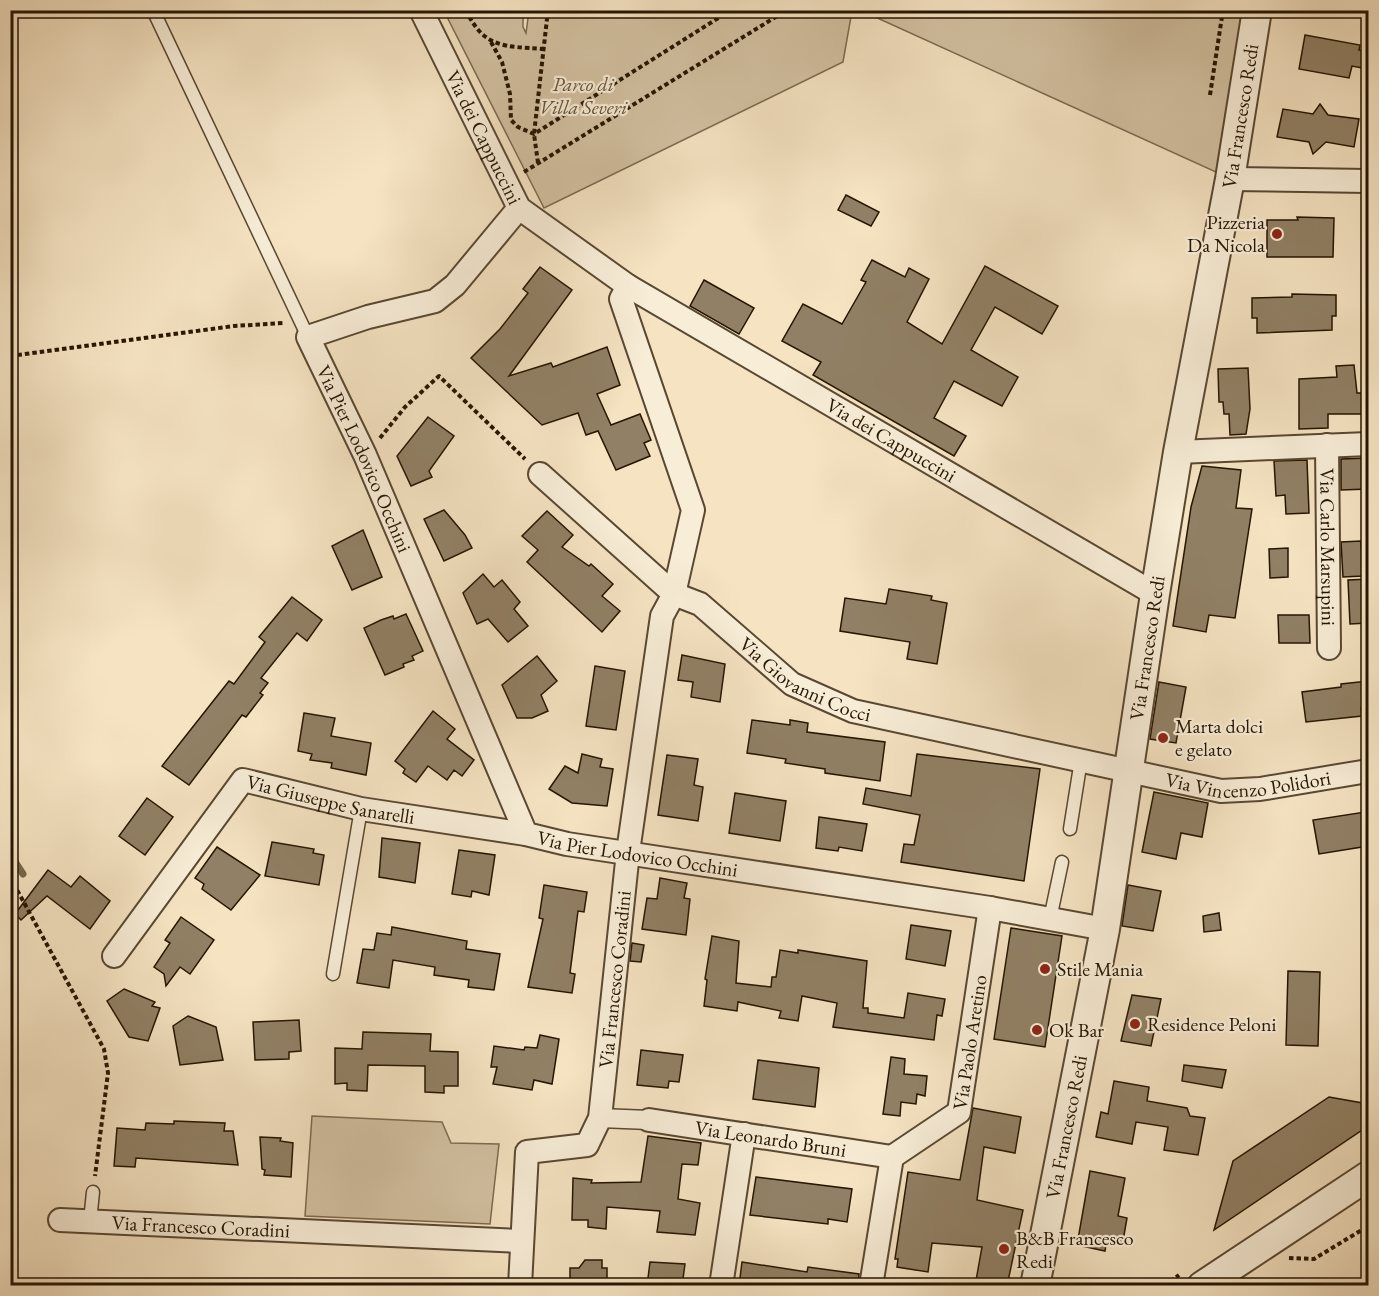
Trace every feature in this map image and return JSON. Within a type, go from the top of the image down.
[{"type":"street","name":"Via dei Cappuccini","points":[[421,10],[519,208],[628,286],[1155,594]]},
{"type":"street","name":"Via Francesco Redi","points":[[1035,1286],[1106,929],[1127,770],[1178,452],[1230,179],[1257,10]]},
{"type":"street","points":[[1230,179],[1368,181]]},
{"type":"street","points":[[304,330],[435,301],[455,285],[519,208]]},
{"type":"street","points":[[628,286],[621,299],[693,510],[674,594]]},
{"type":"street","name":"Via Pier Lodovico Occhini","points":[[304,330],[365,455],[526,834],[567,844],[990,908],[1106,929]]},
{"type":"street","points":[[1178,452],[1368,444]]},
{"type":"street","name":"Via Carlo Marsupini","points":[[1327,445],[1329,648]]},
{"type":"street","name":"Via Giovanni Cocci","points":[[540,474],[674,594],[700,604],[792,684],[853,711],[1127,770]]},
{"type":"street","name":"Via Francesco Coradini","points":[[520,1286],[527,1152],[587,1146],[600,1118],[628,852],[662,616],[674,594]]},
{"type":"street","name":"Via Vincenzo Polidori","points":[[1127,770],[1221,791],[1260,789],[1368,771]]},
{"type":"street","name":"Via Giuseppe Sanarelli","points":[[114,956],[243,780],[362,809],[526,834]]},
{"type":"street","name":"Via Paolo Aretino","points":[[892,1157],[959,1112],[990,908]]},
{"type":"street","points":[[600,1118],[649,1120]]},
{"type":"street","name":"Via Leonardo Bruni","points":[[649,1120],[892,1157]]},
{"type":"street","points":[[721,1286],[744,1134]]},
{"type":"street","points":[[871,1286],[892,1157]]},
{"type":"street","points":[[1202,1286],[1368,1176]]},
{"type":"street","name":"Via Francesco Coradini","points":[[60,1220],[521,1241]]},
{"type":"lane","points":[[153,10],[304,330]]},
{"type":"lane","points":[[1070,829],[1081,760]]},
{"type":"lane","points":[[333,974],[362,809]]},
{"type":"lane","points":[[1050,919],[1062,862]]},
{"type":"lane","points":[[90,1221],[93,1192]]},
{"type":"path","points":[[466,10],[472,23],[490,42],[505,70],[512,120],[518,127],[534,134]]},
{"type":"path","points":[[538,163],[534,134],[548,10]]},
{"type":"path","points":[[534,134],[731,10]]},
{"type":"path","points":[[507,182],[787,10]]},
{"type":"path","points":[[1210,95],[1223,10]]},
{"type":"path","points":[[490,42],[503,46],[543,49]]},
{"type":"path","points":[[10,356],[234,326],[304,330]]},
{"type":"path","points":[[365,455],[405,407],[439,376],[540,474]]},
{"type":"path","points":[[10,877],[104,1049],[108,1073],[93,1192]]},
{"type":"path","points":[[1247,1256],[1314,1259],[1365,1228]]},
{"type":"path","points":[[1074,1286],[1089,1286]]},
{"type":"green space","name":"Parco di Villa Severi","points":[[444,11],[523,11],[523,27],[526,33],[529,11],[852,11],[843,62],[544,208]]},
{"type":"green space","points":[[862,11],[1244,11],[1218,173]]},
{"type":"green space","points":[[312,1116],[442,1122],[451,1143],[499,1144],[490,1224],[305,1216]]},
{"type":"building","points":[[1305,35],[1360,45],[1359,50],[1368,51],[1368,69],[1352,66],[1349,78],[1299,69]]},
{"type":"building","points":[[1320,104],[1328,115],[1359,119],[1354,147],[1326,142],[1313,154],[1309,142],[1277,137],[1283,109],[1313,114]]},
{"type":"building","points":[[846,195],[879,212],[871,226],[838,210]]},
{"type":"building","points":[[1297,217],[1334,218],[1333,257],[1267,257],[1267,220],[1298,220]]},
{"type":"building","points":[[872,260],[905,277],[909,268],[929,279],[907,322],[942,344],[985,266],[1058,306],[1042,334],[995,307],[971,350],[1018,377],[1002,406],[954,381],[934,418],[966,436],[954,456],[813,375],[821,362],[782,341],[803,304],[842,324],[866,282],[861,280]]},
{"type":"building","points":[[540,267],[572,290],[509,376],[551,363],[553,367],[607,347],[620,385],[597,394],[611,425],[640,414],[651,440],[644,443],[650,456],[616,470],[598,431],[586,435],[578,413],[542,425],[471,358],[500,329],[528,293],[523,289]]},
{"type":"building","points":[[704,280],[754,308],[739,334],[690,306]]},
{"type":"building","points":[[1292,294],[1336,295],[1336,316],[1332,316],[1332,330],[1257,333],[1257,318],[1252,318],[1252,298],[1292,297]]},
{"type":"building","points":[[1354,365],[1357,393],[1362,393],[1363,414],[1328,414],[1328,428],[1299,429],[1299,379],[1337,377],[1336,366]]},
{"type":"building","points":[[1248,368],[1250,409],[1246,434],[1230,435],[1229,414],[1224,414],[1223,402],[1219,402],[1218,369]]},
{"type":"building","points":[[428,417],[454,436],[429,471],[432,477],[411,486],[397,456]]},
{"type":"building","points":[[1368,458],[1368,489],[1341,490],[1341,459]]},
{"type":"building","points":[[1307,460],[1309,513],[1286,514],[1285,495],[1276,496],[1274,461]]},
{"type":"building","points":[[1202,466],[1241,470],[1236,508],[1252,509],[1235,618],[1209,615],[1206,632],[1173,626],[1191,507]]},
{"type":"building","points":[[444,510],[465,535],[472,548],[444,561],[424,519]]},
{"type":"building","points":[[547,511],[573,535],[562,547],[589,566],[591,564],[613,584],[602,596],[620,611],[602,632],[527,562],[538,550],[522,536]]},
{"type":"building","points":[[363,530],[382,577],[352,590],[332,546]]},
{"type":"building","points":[[1361,541],[1363,576],[1343,577],[1341,542]]},
{"type":"building","points":[[1288,548],[1288,577],[1270,578],[1269,549]]},
{"type":"building","points":[[483,574],[494,587],[502,580],[520,602],[514,609],[528,626],[508,642],[488,619],[477,624],[463,593]]},
{"type":"building","points":[[1368,579],[1368,623],[1350,624],[1348,580]]},
{"type":"building","points":[[889,589],[932,596],[931,600],[947,603],[937,664],[907,659],[910,642],[840,631],[845,598],[886,604]]},
{"type":"building","points":[[292,597],[322,620],[307,641],[297,633],[261,678],[268,683],[260,693],[263,695],[246,717],[242,715],[189,785],[162,766],[229,681],[234,684],[265,642],[259,637]]},
{"type":"building","points":[[406,614],[423,651],[412,656],[414,660],[403,664],[404,667],[385,675],[364,628],[393,616],[394,619]]},
{"type":"building","points":[[1278,615],[1309,615],[1310,643],[1279,643]]},
{"type":"building","points":[[682,655],[725,664],[720,702],[691,697],[693,682],[678,680]]},
{"type":"building","points":[[537,656],[557,681],[541,695],[548,711],[532,718],[517,718],[502,685]]},
{"type":"building","points":[[595,666],[625,671],[616,730],[586,726]]},
{"type":"building","points":[[1368,681],[1368,707],[1361,708],[1362,716],[1306,722],[1302,692]]},
{"type":"building","points":[[1159,682],[1186,687],[1176,743],[1150,739]]},
{"type":"building","points":[[433,711],[455,729],[447,739],[474,760],[462,776],[454,770],[447,780],[428,766],[416,782],[403,773],[405,769],[395,761]]},
{"type":"building","points":[[304,713],[335,718],[331,736],[371,743],[366,775],[331,768],[332,763],[310,760],[312,754],[298,751]]},
{"type":"building","points":[[752,720],[790,725],[790,720],[808,723],[807,732],[885,742],[880,781],[825,773],[825,769],[785,763],[786,759],[747,753]]},
{"type":"building","points":[[582,754],[602,759],[600,767],[613,769],[607,806],[572,803],[549,789],[565,766],[578,773]]},
{"type":"building","points":[[917,754],[1040,769],[1024,881],[901,862],[904,844],[914,845],[920,815],[863,804],[866,788],[911,796]]},
{"type":"building","points":[[667,755],[698,759],[694,785],[703,787],[698,821],[658,815]]},
{"type":"building","points":[[1154,792],[1208,803],[1202,837],[1181,833],[1176,859],[1142,852]]},
{"type":"building","points":[[735,793],[786,801],[780,841],[729,833]]},
{"type":"building","points":[[147,798],[173,817],[145,855],[119,836]]},
{"type":"building","points":[[1365,812],[1368,846],[1319,854],[1313,820]]},
{"type":"building","points":[[819,817],[867,824],[862,851],[839,847],[838,851],[816,848]]},
{"type":"building","points":[[382,838],[420,843],[415,883],[379,877]]},
{"type":"building","points":[[272,842],[314,849],[313,853],[324,855],[319,885],[265,876]]},
{"type":"building","points":[[217,847],[260,875],[231,910],[202,889],[204,884],[195,878]]},
{"type":"building","points":[[459,850],[495,855],[489,895],[472,891],[471,897],[452,894]]},
{"type":"building","points":[[48,870],[71,887],[80,876],[110,901],[90,929],[47,896],[21,920],[15,914]]},
{"type":"building","points":[[660,878],[687,883],[684,898],[690,899],[686,935],[642,929],[647,898],[657,899]]},
{"type":"building","points":[[544,885],[587,892],[584,912],[578,911],[570,973],[575,974],[572,993],[528,987],[543,919],[539,918]]},
{"type":"building","points":[[1128,885],[1161,891],[1153,931],[1122,926]]},
{"type":"building","points":[[1219,913],[1221,930],[1204,932],[1203,916]]},
{"type":"building","points":[[181,917],[214,940],[190,974],[180,967],[166,986],[164,974],[154,967],[170,943],[165,940]]},
{"type":"building","points":[[911,925],[951,931],[945,966],[906,959]]},
{"type":"building","points":[[392,927],[467,941],[466,949],[500,954],[494,990],[468,987],[469,980],[434,975],[435,967],[393,960],[389,988],[357,983],[363,949],[374,950],[377,933],[391,935]]},
{"type":"building","points":[[1011,928],[1062,936],[1045,1047],[994,1039]]},
{"type":"building","points":[[712,936],[739,941],[736,983],[771,987],[772,977],[776,977],[780,950],[798,953],[798,950],[867,961],[863,1008],[868,1008],[868,1013],[904,1018],[908,993],[945,999],[942,1016],[937,1015],[934,1040],[833,1027],[837,1003],[802,996],[798,1021],[779,1018],[781,1011],[738,1002],[737,1011],[704,1006],[707,980],[705,979]]},
{"type":"building","points":[[632,943],[644,945],[641,962],[630,961]]},
{"type":"building","points":[[1288,971],[1320,972],[1318,1046],[1286,1045]]},
{"type":"building","points":[[124,989],[155,1002],[152,1006],[160,1008],[148,1041],[129,1037],[107,1001]]},
{"type":"building","points":[[1132,995],[1161,999],[1151,1046],[1121,1041]]},
{"type":"building","points":[[188,1016],[216,1027],[223,1060],[180,1065],[173,1026]]},
{"type":"building","points":[[299,1020],[301,1051],[289,1052],[289,1059],[255,1060],[253,1022]]},
{"type":"building","points":[[363,1032],[431,1034],[430,1051],[458,1052],[458,1086],[444,1086],[444,1093],[425,1092],[425,1066],[368,1065],[367,1091],[347,1090],[347,1083],[335,1084],[335,1048],[362,1049]]},
{"type":"building","points":[[540,1035],[559,1039],[552,1084],[534,1080],[532,1090],[493,1084],[497,1067],[491,1067],[494,1046],[524,1050],[525,1047],[537,1048]]},
{"type":"building","points":[[641,1050],[683,1055],[679,1082],[669,1081],[668,1088],[637,1085]]},
{"type":"building","points":[[891,1057],[905,1059],[904,1074],[927,1076],[925,1096],[917,1094],[916,1104],[901,1102],[900,1116],[883,1114]]},
{"type":"building","points":[[758,1060],[819,1068],[815,1107],[753,1099]]},
{"type":"building","points":[[1184,1065],[1226,1070],[1222,1088],[1182,1081]]},
{"type":"building","points":[[1114,1081],[1149,1087],[1147,1101],[1187,1108],[1190,1116],[1205,1118],[1198,1155],[1164,1150],[1168,1127],[1136,1122],[1132,1144],[1096,1137],[1101,1112],[1108,1114]]},
{"type":"building","points":[[1329,1097],[1368,1104],[1368,1126],[1214,1230],[1233,1161]]},
{"type":"building","points":[[973,1108],[1021,1117],[1015,1153],[984,1147],[977,1200],[1023,1210],[1007,1286],[975,1286],[982,1247],[932,1243],[928,1272],[897,1267],[898,1259],[895,1259],[908,1172],[960,1180]]},
{"type":"building","points":[[174,1121],[225,1123],[224,1131],[233,1131],[238,1165],[136,1158],[135,1167],[114,1166],[117,1128],[145,1130],[146,1123],[174,1124]]},
{"type":"building","points":[[648,1136],[701,1143],[698,1165],[682,1164],[678,1199],[700,1203],[695,1235],[657,1232],[660,1211],[607,1207],[606,1229],[588,1227],[588,1220],[572,1220],[573,1178],[592,1180],[591,1183],[641,1182]]},
{"type":"building","points":[[260,1137],[281,1138],[280,1141],[293,1143],[291,1177],[264,1175]]},
{"type":"building","points":[[1090,1171],[1125,1178],[1118,1216],[1127,1218],[1123,1241],[1107,1238],[1105,1251],[1077,1245]]},
{"type":"building","points":[[756,1177],[852,1189],[847,1222],[828,1219],[828,1224],[750,1215]]},
{"type":"building","points":[[585,1260],[602,1260],[602,1268],[607,1268],[607,1286],[570,1286],[570,1268],[579,1268]]},
{"type":"building","points":[[650,1262],[685,1264],[682,1286],[647,1286]]},
{"type":"building","points":[[742,1262],[807,1272],[808,1267],[859,1274],[858,1286],[739,1286]]},
{"type":"waterway","points":[[10,854],[23,874]]},
{"type":"place","name":"Pizzeria Da Nicola","points":[[1277,234]]},
{"type":"place","name":"Marta dolci e gelato","points":[[1163,738]]},
{"type":"place","name":"Stile Mania","points":[[1045,969]]},
{"type":"place","name":"Residence Peloni","points":[[1135,1024]]},
{"type":"place","name":"Ok Bar","points":[[1037,1030]]},
{"type":"place","name":"B&B Francesco Redi","points":[[1004,1249]]}]
